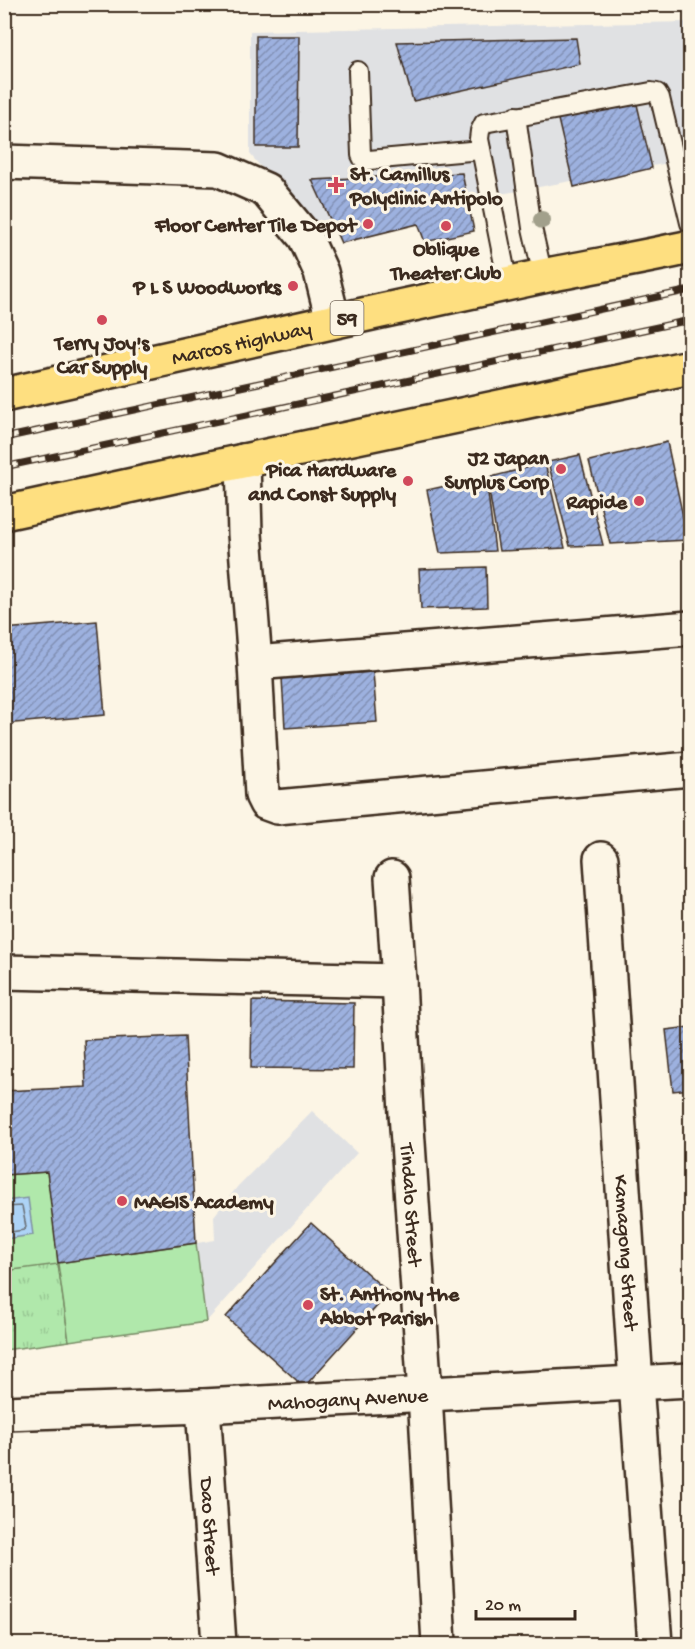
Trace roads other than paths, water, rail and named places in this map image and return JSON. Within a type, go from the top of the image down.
[{"type":"main road","name":"Marcos Highway","points":[[4,395],[333,321],[690,247]]},
{"type":"main road","points":[[4,513],[690,367]]},
{"type":"street","points":[[4,162],[218,169],[266,190],[305,237],[321,272],[333,321]]},
{"type":"street","points":[[243,461],[245,534],[262,795],[266,803],[277,807],[690,769]]},
{"type":"street","points":[[255,663],[690,628]]},
{"type":"street","name":"Kamagong Street","points":[[601,859],[655,1644]]},
{"type":"street","name":"Tindalo Street","points":[[392,878],[439,1644]]},
{"type":"street","points":[[4,972],[399,981]]},
{"type":"street","name":"Mahogany Avenue","points":[[4,1413],[203,1406],[690,1380]]},
{"type":"street","name":"Dao Street","points":[[203,1406],[219,1644]]},
{"type":"lane","points":[[358,71],[363,159],[481,150]]},
{"type":"lane","points":[[508,284],[479,139],[484,123],[651,92],[657,93],[690,223]]},
{"type":"lane","points":[[516,116],[532,228],[543,276]]},
{"type":"water","points":[[28,1198],[33,1235],[5,1239],[5,1201]]},
{"type":"railway","points":[[4,438],[690,290]]},
{"type":"railway","points":[[4,467],[690,320]]},
{"type":"place","name":"St. Camillus Polyclinic Antipolo","points":[[336,185]]},
{"type":"place","name":"Floor Center Tile Depot","points":[[368,224]]},
{"type":"place","name":"Oblique Theater Club","points":[[446,226]]},
{"type":"place","name":"P L S Woodworks","points":[[293,286]]},
{"type":"place","name":"Terry Joy's Car Supply","points":[[102,320]]},
{"type":"place","name":"J2 Japan Surplus Corp","points":[[561,469]]},
{"type":"place","name":"Pica Hardware and Const Supply","points":[[408,481]]},
{"type":"place","name":"Rapide","points":[[639,501]]},
{"type":"place","name":"MAGIS Academy","points":[[122,1201]]},
{"type":"place","name":"St. Anthony the Abbot Parish","points":[[308,1305]]}]
